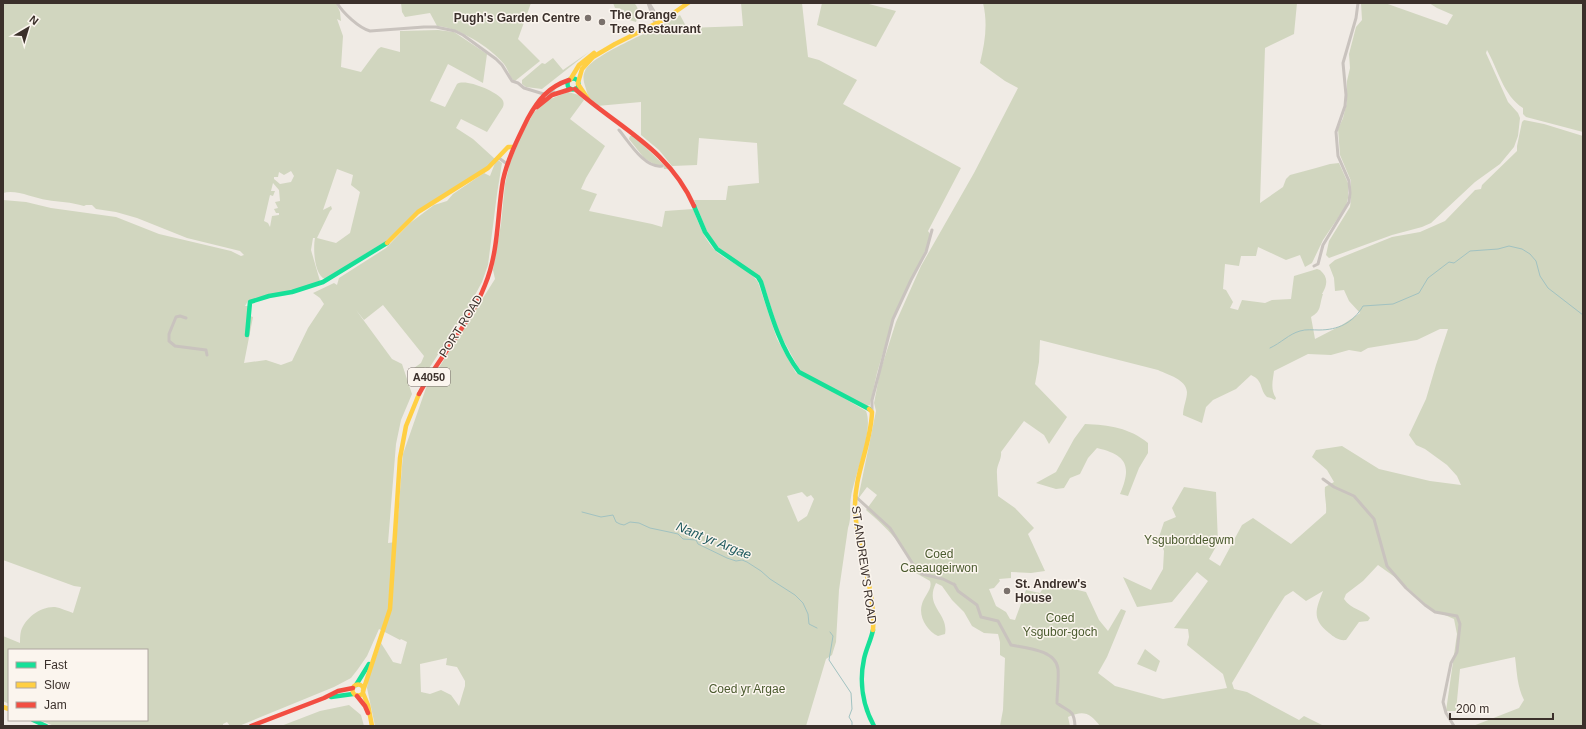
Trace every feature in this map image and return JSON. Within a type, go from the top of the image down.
[{"type":"main road","points":[[573,89],[578,83],[580,73],[585,65],[593,57],[658,22],[688,3]]},
{"type":"main road","points":[[615,44],[608,45],[584,59],[569,80],[568,86],[605,114],[631,131],[653,149],[676,174],[691,199],[701,223],[713,244],[727,257],[758,277],[761,282],[776,330],[802,375],[870,410]]},
{"type":"main road","points":[[569,80],[574,79],[578,83],[589,101]]},
{"type":"main road","name":"PORT ROAD","points":[[363,692],[390,609],[400,458],[406,426],[419,394],[473,310],[486,282],[495,253],[502,187],[507,164],[513,147],[530,114],[544,93],[553,86],[569,80]]},
{"type":"main road","name":"PORT ROAD","points":[[530,114],[546,99],[557,92],[573,89]]},
{"type":"main road","points":[[247,335],[250,302],[269,296],[292,292],[323,282],[391,240],[418,212],[437,199],[474,178],[499,158],[508,147],[513,147]]},
{"type":"main road","name":"ST ANDREW'S ROAD","points":[[870,410],[871,425],[855,496],[854,512],[861,557],[871,599],[873,627],[863,663],[862,688],[874,726]]},
{"type":"main road","name":"PORT ROAD","points":[[354,686],[375,654]]},
{"type":"main road","points":[[354,686],[355,695],[365,706],[371,719]]},
{"type":"main road","points":[[252,726],[354,686],[361,686],[369,705],[372,716],[372,726]]},
{"type":"main road","points":[[324,698],[360,695],[363,692]]},
{"type":"main road","points":[[35,721],[46,726]]},
{"type":"street","points":[[337,3],[342,11],[364,29],[370,31],[424,27],[436,27],[454,31],[463,35],[496,59],[502,65],[512,81],[518,83],[524,88],[547,94],[557,92]]},
{"type":"street","points":[[649,3],[658,22]]},
{"type":"street","points":[[1314,266],[1318,264],[1323,245],[1349,202],[1349,181],[1338,156],[1336,132],[1345,106],[1346,95],[1344,63],[1356,18],[1358,3]]},
{"type":"street","points":[[619,130],[645,160],[657,167],[662,166]]},
{"type":"street","points":[[626,138],[631,131]]},
{"type":"street","points":[[499,158],[507,164]]},
{"type":"street","points":[[870,410],[894,319],[911,280],[926,252],[932,230]]},
{"type":"street","points":[[186,318],[180,316],[176,317],[169,341],[175,346],[206,350],[207,355]]},
{"type":"street","points":[[1323,479],[1334,487],[1354,496],[1374,519],[1387,566],[1406,588],[1435,612],[1457,616],[1460,624],[1457,652],[1451,663],[1442,702],[1446,713],[1454,726]]},
{"type":"street","name":"ST ANDREW'S ROAD","points":[[855,496],[890,528],[916,569],[922,574],[943,579],[955,585],[958,591],[977,605],[981,617],[998,621],[1012,645],[1052,657],[1058,668],[1057,703],[1071,710],[1075,720],[1075,726]]},
{"type":"green space","name":"Coed yr Argae","points":[[3,3],[336,3],[340,12],[341,21],[337,19],[343,36],[341,67],[361,72],[381,47],[400,52],[400,31],[438,30],[454,32],[487,54],[483,83],[448,64],[430,101],[445,107],[457,84],[461,83],[480,86],[498,95],[504,102],[503,107],[487,132],[461,119],[456,128],[473,139],[495,159],[485,169],[428,204],[386,241],[325,279],[321,276],[316,267],[314,254],[315,238],[313,238],[311,250],[320,281],[317,284],[248,301],[245,306],[248,306],[250,316],[253,317],[244,363],[266,360],[281,365],[292,361],[308,328],[324,304],[320,298],[313,293],[334,283],[337,285],[339,278],[386,248],[410,223],[434,205],[447,201],[453,194],[484,173],[490,176],[495,163],[498,160],[502,163],[488,265],[482,282],[468,308],[428,370],[425,367],[419,375],[414,368],[421,363],[424,356],[383,305],[364,320],[356,310],[392,359],[402,364],[412,394],[401,420],[396,444],[388,543],[396,542],[403,454],[426,388],[495,279],[493,270],[501,224],[505,184],[510,163],[520,138],[534,112],[548,100],[568,92],[579,95],[584,100],[570,119],[605,146],[581,189],[597,194],[589,211],[662,227],[665,211],[693,209],[709,244],[713,249],[723,257],[750,273],[758,282],[777,339],[796,373],[823,386],[866,411],[868,430],[851,497],[850,520],[839,590],[836,642],[832,655],[826,659],[806,726],[375,726],[367,688],[368,680],[381,643],[393,662],[401,664],[407,642],[379,629],[367,656],[351,678],[334,687],[239,726],[230,726],[227,722],[223,724],[223,726],[54,726],[42,721],[148,721],[148,649],[8,649],[8,704],[3,701],[3,636],[20,643],[20,636],[23,626],[30,617],[44,608],[55,607],[73,613],[81,587],[74,586],[3,560],[3,200],[26,202],[51,208],[116,217],[159,234],[231,251],[241,256],[244,255],[240,251],[187,238],[137,218],[116,212],[96,209],[92,205],[84,206],[8,192],[3,193]],"holes":[[[337,169],[353,175],[351,185],[360,192],[350,233],[336,243],[317,238],[332,209],[331,206],[323,210]],[[291,171],[294,176],[291,182],[280,184],[274,179],[274,177],[278,177],[279,172],[284,175]],[[273,183],[279,190],[280,201],[275,202],[278,208],[274,209],[276,213],[279,213],[279,215],[272,216],[270,227],[268,223],[264,221],[270,195],[273,196],[275,191],[271,191]],[[802,492],[807,497],[811,495],[814,499],[807,516],[798,522],[787,496]],[[447,658],[446,665],[457,667],[465,681],[459,706],[451,695],[441,690],[430,694],[421,692],[420,664]]]},
{"type":"green space","points":[[401,3],[531,3],[518,39],[540,61],[515,81],[504,64],[491,51],[464,34],[445,27],[437,26],[430,13],[405,17],[402,12]]},
{"type":"green space","points":[[613,3],[634,3],[638,10],[636,22],[623,18],[624,10],[615,8]]},
{"type":"green space","points":[[741,3],[802,3],[808,57],[819,60],[857,80],[843,104],[961,168],[928,231],[930,234],[926,249],[893,319],[877,373],[870,405],[867,406],[802,372],[779,332],[763,282],[720,249],[709,236],[694,200],[726,200],[728,186],[759,183],[757,143],[699,138],[697,165],[672,166],[659,150],[641,135],[641,102],[597,106],[590,99],[587,92],[584,80],[585,71],[591,64],[613,49],[671,21],[680,15],[687,28],[743,26]]},
{"type":"green space","points":[[822,3],[865,3],[896,11],[876,47],[817,25]]},
{"type":"green space","points":[[983,3],[1297,3],[1294,34],[1265,48],[1260,203],[1283,187],[1286,179],[1290,175],[1339,163],[1348,183],[1348,198],[1346,206],[1323,240],[1312,263],[1305,267],[1300,255],[1286,260],[1258,247],[1256,256],[1241,256],[1239,266],[1225,264],[1223,289],[1226,290],[1233,302],[1230,308],[1238,310],[1242,300],[1265,303],[1272,300],[1291,299],[1294,276],[1317,269],[1320,270],[1325,276],[1326,282],[1319,310],[1311,317],[1315,339],[1342,325],[1360,313],[1349,301],[1344,290],[1335,291],[1334,278],[1329,265],[1335,260],[1392,237],[1420,232],[1445,221],[1475,190],[1481,189],[1482,185],[1517,151],[1522,122],[1524,120],[1544,124],[1583,136],[1583,726],[1473,726],[1519,708],[1524,700],[1519,684],[1515,657],[1460,669],[1456,711],[1446,711],[1457,634],[1454,619],[1431,609],[1399,580],[1378,565],[1363,581],[1346,594],[1344,599],[1347,603],[1370,618],[1368,621],[1359,622],[1346,640],[1341,640],[1335,637],[1319,623],[1317,618],[1317,609],[1323,591],[1306,601],[1293,591],[1285,596],[1232,683],[1234,689],[1247,692],[1299,720],[1304,716],[1324,726],[1100,726],[1093,718],[1083,713],[1068,717],[1070,726],[1000,726],[1003,710],[1005,658],[1000,655],[1000,642],[998,634],[984,633],[972,626],[964,612],[952,600],[942,586],[936,583],[933,591],[933,598],[944,621],[945,634],[938,636],[930,631],[924,623],[921,609],[931,584],[930,581],[914,572],[901,545],[881,523],[866,510],[877,495],[867,487],[858,499],[876,411],[874,403],[880,372],[896,322],[921,266],[974,173],[1018,88],[1005,81],[980,63],[985,33],[985,11]],"holes":[[[1440,329],[1448,329],[1426,399],[1409,435],[1416,445],[1425,449],[1447,465],[1457,476],[1461,485],[1430,481],[1379,469],[1342,446],[1316,450],[1312,457],[1327,470],[1334,482],[1325,487],[1326,513],[1291,544],[1253,518],[1242,525],[1220,566],[1209,559],[1218,543],[1216,492],[1184,487],[1172,508],[1176,517],[1164,522],[1159,537],[1164,551],[1163,569],[1151,590],[1123,577],[1137,607],[1172,602],[1197,572],[1208,581],[1174,628],[1188,629],[1189,637],[1187,645],[1223,674],[1227,688],[1163,699],[1115,686],[1098,673],[1107,657],[1126,611],[1121,609],[1108,631],[1099,620],[1086,592],[1053,584],[1045,585],[1040,593],[1026,590],[1015,620],[1010,619],[1006,612],[996,606],[989,589],[994,588],[1000,581],[999,579],[1011,578],[1011,572],[1031,573],[1045,571],[1028,534],[1034,528],[1015,508],[998,496],[997,477],[997,468],[1001,458],[1001,452],[1024,421],[1044,435],[1049,444],[1067,417],[1035,384],[1039,362],[1040,340],[1158,370],[1176,378],[1183,384],[1187,392],[1183,415],[1202,423],[1206,407],[1213,400],[1236,389],[1251,375],[1260,382],[1267,397],[1275,400],[1276,398],[1272,388],[1274,371],[1308,354],[1331,355],[1349,350],[1361,352],[1368,348],[1417,340]]]},
{"type":"green space","points":[[1361,3],[1385,3],[1447,25],[1453,15],[1429,3],[1583,3],[1583,132],[1526,117],[1523,114],[1523,108],[1510,96],[1487,50],[1486,53],[1508,102],[1518,113],[1520,118],[1518,136],[1514,147],[1500,164],[1475,182],[1431,223],[1392,235],[1329,258],[1326,255],[1329,241],[1350,207],[1351,200],[1351,181],[1340,155],[1338,129],[1343,118],[1347,102],[1347,81],[1350,68],[1349,54],[1356,27],[1362,20]]},
{"type":"green space","points":[[589,52],[542,89],[526,87],[522,84],[522,80],[542,63],[545,64],[553,58],[563,70]]},
{"type":"green space","points":[[630,136],[637,139],[671,172],[664,169],[663,165],[657,166],[644,158],[629,139]]},
{"type":"green space","points":[[1085,424],[1119,428],[1134,434],[1148,443],[1148,453],[1139,468],[1128,496],[1120,494],[1126,476],[1126,469],[1121,458],[1115,454],[1097,448],[1088,458],[1080,474],[1070,478],[1064,488],[1056,489],[1036,483],[1056,472],[1074,439]]},
{"type":"green space","points":[[1145,649],[1160,661],[1156,672],[1137,664]]},
{"type":"green space","points":[[349,705],[361,715],[364,726],[281,726],[320,711]]},
{"type":"waterway","points":[[1270,348],[1292,334],[1300,331],[1326,330],[1339,327],[1355,317],[1363,306],[1393,304],[1419,293],[1428,278],[1449,262],[1454,263],[1470,251],[1498,249],[1509,246],[1522,249],[1530,254],[1536,261],[1540,276],[1548,288],[1583,315]]},
{"type":"waterway","name":"Nant yr Argae","points":[[582,512],[601,517],[613,515],[616,522],[620,524],[624,525],[630,522],[639,523],[650,528],[678,534],[683,539],[696,540],[698,544],[727,558],[747,562],[795,595],[803,603],[808,614],[809,624],[817,628]]},
{"type":"waterway","name":"Nant yr Argae","points":[[830,632],[833,636],[829,660],[851,693],[852,709],[849,717],[852,722],[852,726]]},
{"type":"traffic: fast","points":[[571,79],[575,79],[577,80],[578,84],[577,88],[571,89],[568,86],[568,82],[571,79]]},
{"type":"traffic: fast","points":[[694,206],[705,232],[717,249],[758,277],[781,340],[799,372],[869,409]]},
{"type":"traffic: fast","points":[[247,335],[250,302],[269,296],[292,292],[323,282],[387,243]]},
{"type":"traffic: fast","points":[[873,630],[865,655],[862,685],[867,710],[874,726]]},
{"type":"traffic: fast","points":[[356,685],[369,664]]},
{"type":"traffic: fast","points":[[331,697],[353,694]]},
{"type":"traffic: fast","points":[[35,721],[46,726]]},
{"type":"traffic: slow","points":[[578,83],[582,69],[593,57],[615,44],[665,19],[688,3]]},
{"type":"traffic: slow","points":[[570,80],[579,65],[594,53]]},
{"type":"traffic: slow","points":[[578,84],[588,99]]},
{"type":"traffic: slow","points":[[387,243],[418,212],[488,168],[508,147],[513,147]]},
{"type":"traffic: slow","points":[[363,691],[390,609],[400,458],[406,426],[419,394]]},
{"type":"traffic: slow","points":[[869,409],[872,412],[871,424],[857,484],[855,508],[856,523],[872,599],[873,630]]},
{"type":"traffic: slow","points":[[356,685],[360,685],[362,686],[363,690],[362,694],[356,695],[353,692],[353,688],[356,685]]},
{"type":"traffic: slow","points":[[363,693],[368,705],[372,726]]},
{"type":"traffic: slow","points":[[3,707],[8,709]]},
{"type":"traffic: jam","points":[[419,394],[463,327],[485,285],[493,259],[505,172],[510,156],[528,118],[549,90],[569,80]]},
{"type":"traffic: jam","points":[[537,107],[552,95],[571,89]]},
{"type":"traffic: jam","points":[[575,89],[657,154],[684,186],[694,206]]},
{"type":"traffic: jam","points":[[251,726],[324,698],[338,691],[353,688]]},
{"type":"traffic: jam","points":[[357,696],[365,706],[368,713]]},
{"type":"place","name":"Pugh's Garden Centre","points":[[588,18]]},
{"type":"place","name":"The Orange Tree Restaurant","points":[[602,22]]},
{"type":"place","name":"St. Andrew's House","points":[[1007,591]]},
{"type":"park label","name":"Ysguborddegwm","points":[[1189,540]]},
{"type":"park label","name":"Coed Caeaugeirwon","points":[[939,561]]},
{"type":"park label","name":"Coed Ysgubor-goch","points":[[1060,625]]}]
